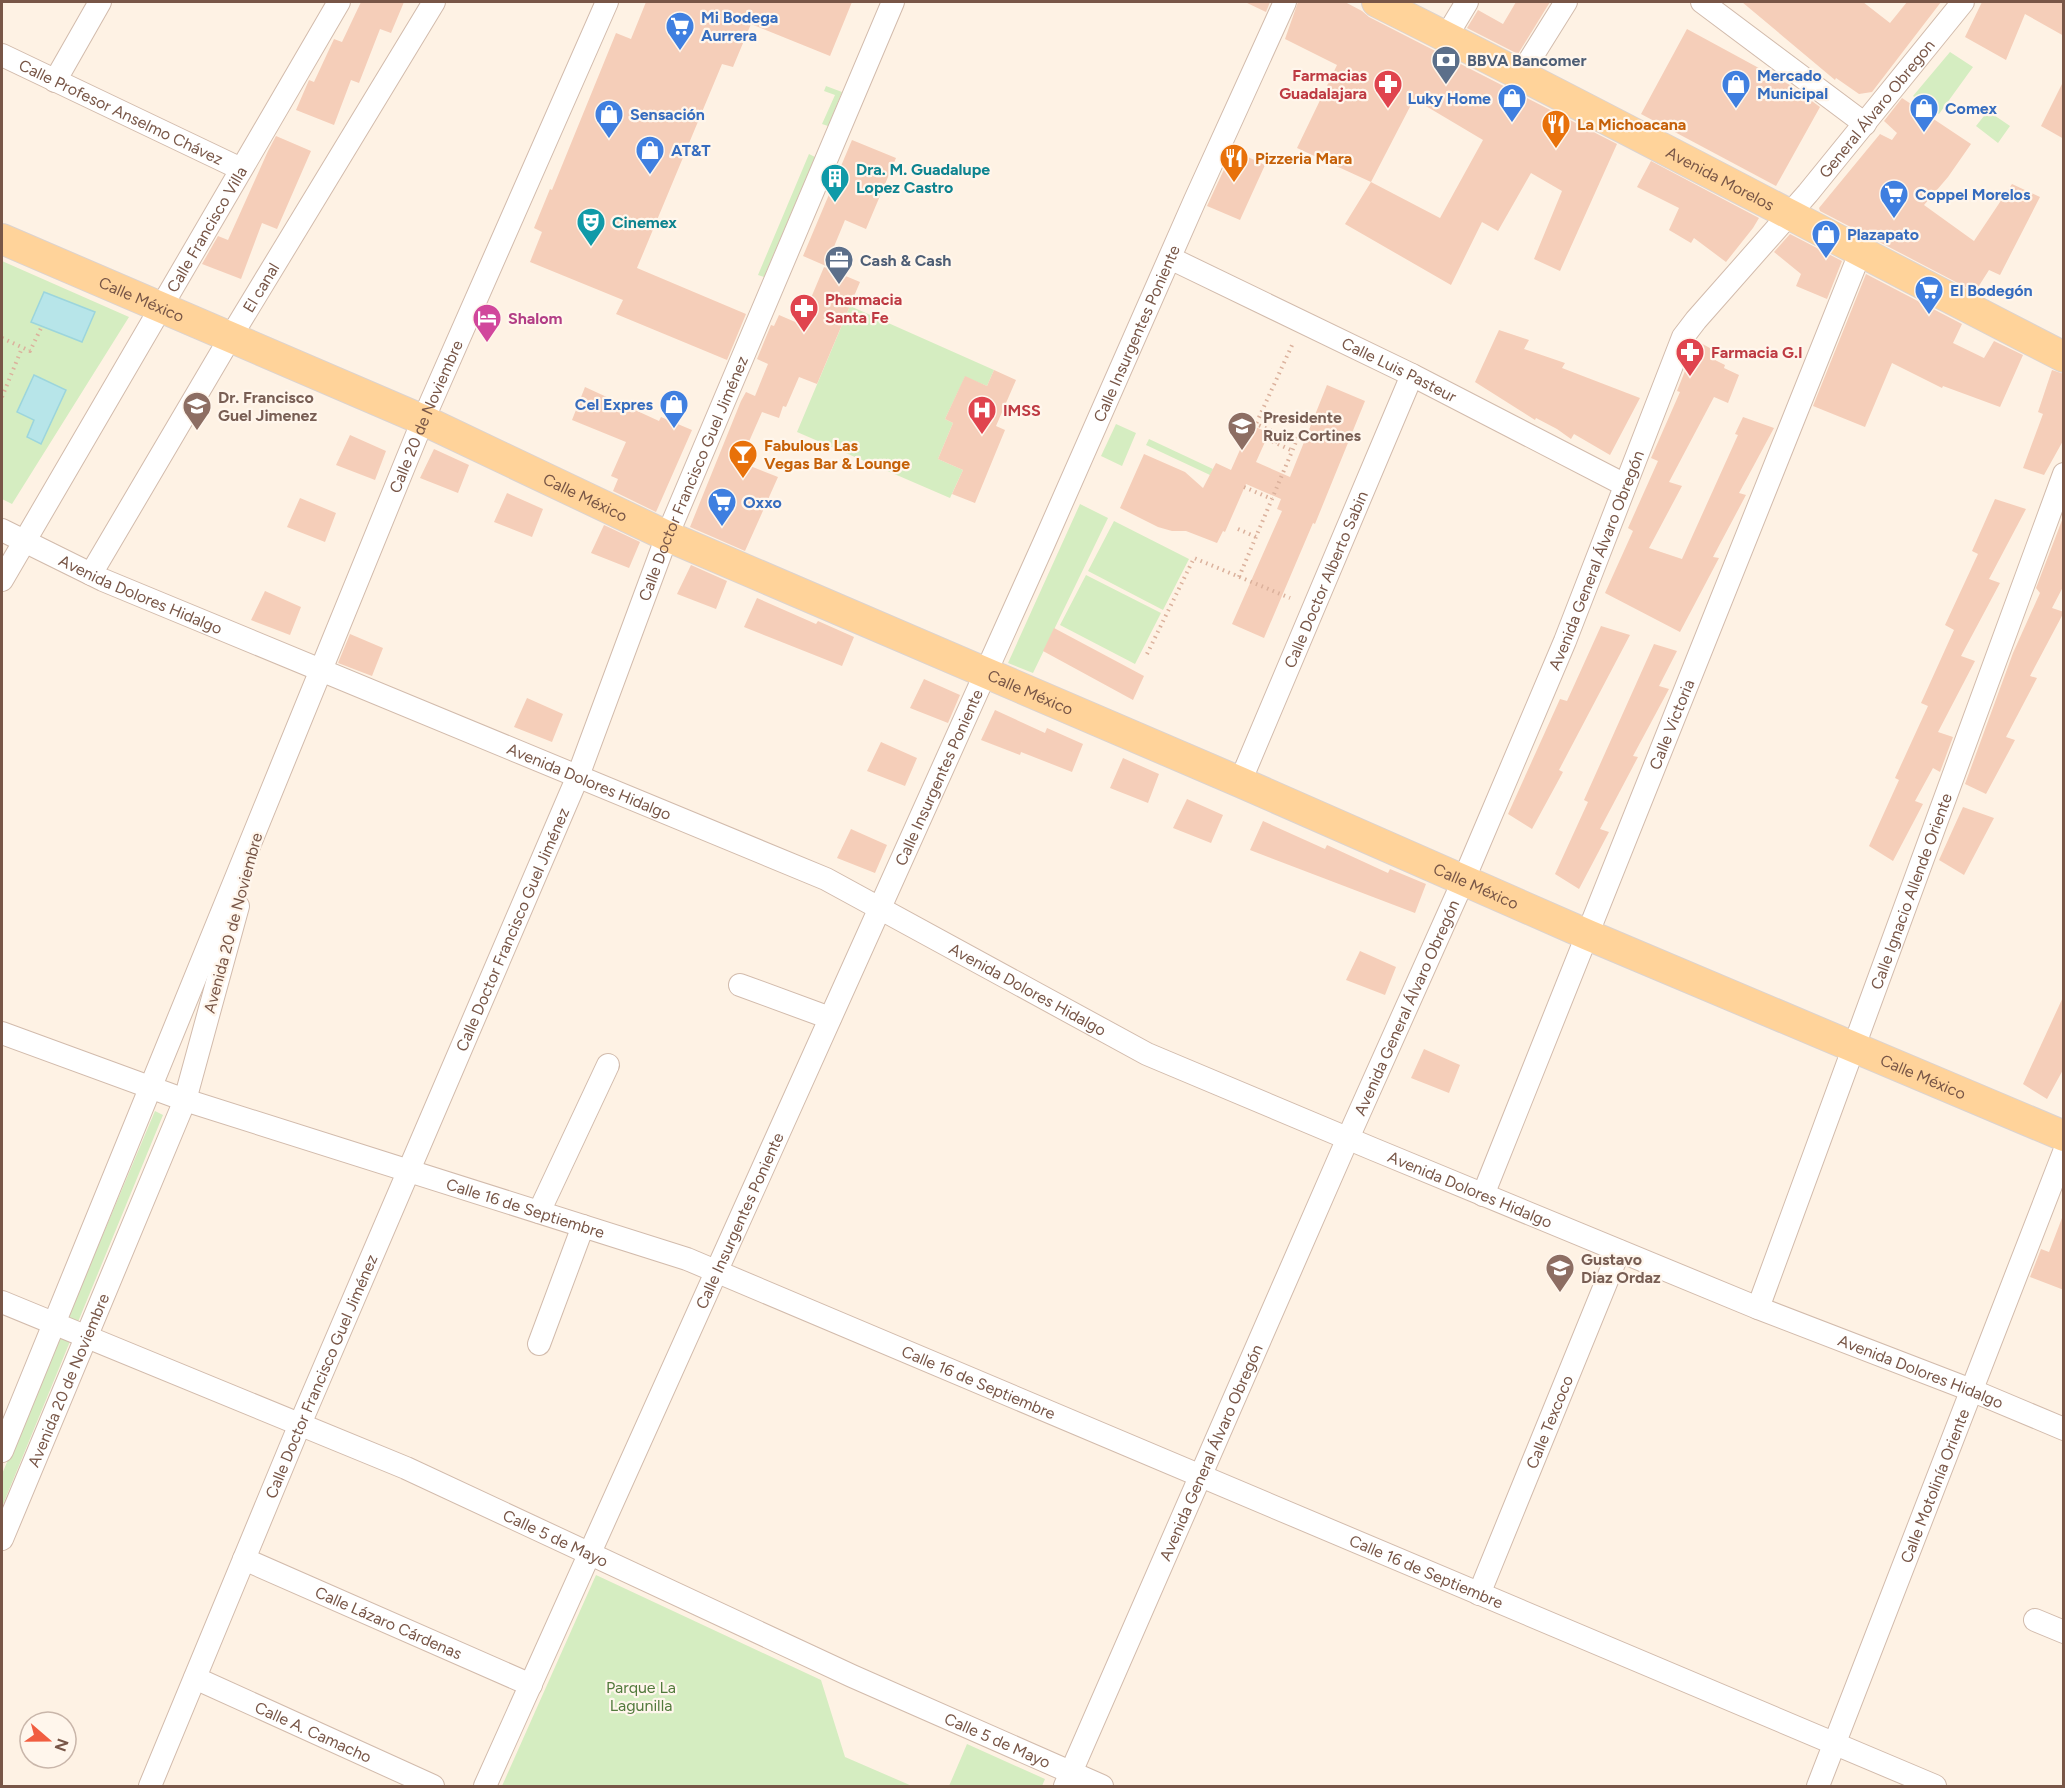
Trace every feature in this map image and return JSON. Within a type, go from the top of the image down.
[{"type":"main road","name":"Avenida Morelos","points":[[1377,2],[1521,74],[1860,253],[2064,357]]},
{"type":"main road","name":"Calle México","points":[[2,239],[423,420],[667,536],[1464,879],[1588,935],[2064,1136]]},
{"type":"street","points":[[56,81],[100,2]]},
{"type":"street","name":"Calle Francisco Villa","points":[[2,580],[339,2]]},
{"type":"street","name":"El canal","points":[[91,574],[230,338],[434,2]]},
{"type":"street","name":"Calle 20 de Noviembre","points":[[263,813],[423,420],[607,2]]},
{"type":"street","name":"Calle Doctor Francisco Guel Jiménez","points":[[150,1786],[300,1424],[578,776],[667,536],[893,2]]},
{"type":"street","name":"Calle Insurgentes Poniente","points":[[485,1786],[1285,2]]},
{"type":"street","points":[[1446,37],[1467,2]]},
{"type":"street","points":[[1521,74],[1566,2]]},
{"type":"street","points":[[1702,2],[1866,124]]},
{"type":"street","name":"General Álvaro Obregon","points":[[1790,215],[1963,2]]},
{"type":"street","name":"Calle Profesor Anselmo Chávez","points":[[2,55],[241,169]]},
{"type":"street","name":"Avenida General Álvaro Obregón","points":[[1068,1780],[1347,1138],[1464,879],[1565,641],[1683,338],[1696,320],[1790,215]]},
{"type":"street","name":"Calle Victoria","points":[[1483,1195],[1860,253]]},
{"type":"street","name":"Calle Luis Pasteur","points":[[1170,258],[1412,375],[1625,486]]},
{"type":"street","name":"Calle Doctor Alberto Sabin","points":[[1240,782],[1412,375]]},
{"type":"street","name":"Calle Ignacio Allende Oriente","points":[[1758,1308],[2064,474]]},
{"type":"street","name":"Avenida Dolores Hidalgo","points":[[2,530],[91,574],[826,879],[1147,1054],[1758,1308],[1971,1390],[2064,1429]]},
{"type":"street","name":"Avenida 20 de Noviembre","points":[[2,1451],[263,813]]},
{"type":"street","name":"Avenida 20 de Noviembre","points":[[2,1539],[184,1100],[263,813]]},
{"type":"street","points":[[740,985],[830,1018]]},
{"type":"street","name":"Calle 16 de Septiembre","points":[[2,1034],[184,1100],[687,1259],[1935,1786]]},
{"type":"street","points":[[538,1212],[609,1065]]},
{"type":"street","name":"Calle Motolinía Oriente","points":[[1818,1786],[2064,1152]]},
{"type":"street","points":[[539,1344],[583,1226]]},
{"type":"street","name":"Calle Texcoco","points":[[1479,1594],[1619,1251]]},
{"type":"street","name":"Calle 5 de Mayo","points":[[2,1302],[406,1468],[852,1676],[1068,1780],[1102,1786]]},
{"type":"street","name":"Calle Lázaro Cárdenas","points":[[244,1559],[531,1684]]},
{"type":"street","points":[[2035,1620],[2064,1632]]},
{"type":"street","name":"Calle A. Camacho","points":[[195,1678],[433,1786]]},
{"type":"path","points":[[2,339],[30,351],[42,326]]},
{"type":"path","points":[[1275,443],[1279,434],[1256,424],[1293,343]]},
{"type":"path","points":[[2,397],[22,348]]},
{"type":"path","points":[[1239,577],[1302,430]]},
{"type":"path","points":[[1267,439],[1293,451]]},
{"type":"path","points":[[1244,488],[1272,499]]},
{"type":"path","points":[[1238,529],[1256,537]]},
{"type":"path","points":[[1147,654],[1194,558],[1290,598]]},
{"type":"green space","points":[[1950,52],[1973,67],[1939,114],[1913,96]]},
{"type":"green space","points":[[826,86],[842,92],[828,126],[822,124],[835,95],[824,91]]},
{"type":"green space","points":[[1988,111],[2010,126],[1998,143],[1976,126]]},
{"type":"green space","points":[[809,154],[815,157],[764,277],[758,275]]},
{"type":"green space","points":[[2,261],[129,317],[12,504],[2,499]]},
{"type":"green space","points":[[850,306],[994,370],[987,386],[965,377],[945,419],[953,423],[938,459],[963,470],[950,498],[797,432]]},
{"type":"green space","points":[[1116,424],[1136,433],[1122,466],[1101,456]]},
{"type":"green space","points":[[1149,439],[1213,469],[1210,475],[1146,445]]},
{"type":"green space","points":[[1080,504],[1108,518],[1033,673],[1008,663]]},
{"type":"green space","points":[[1114,521],[1189,559],[1163,610],[1088,571]]},
{"type":"green space","points":[[1086,575],[1161,613],[1135,664],[1060,625]]},
{"type":"green space","points":[[155,1111],[163,1115],[2,1507],[2,1474]]},
{"type":"green space","name":"Parque La Lagunilla","points":[[596,1575],[821,1680],[845,1757],[912,1786],[502,1786]]},
{"type":"green space","points":[[967,1744],[1045,1779],[1042,1786],[949,1786]]},
{"type":"water","points":[[44,292],[95,312],[82,342],[31,322]]},
{"type":"water","points":[[34,375],[66,390],[41,444],[27,437],[34,420],[17,412]]},
{"type":"building","points":[[361,2],[404,2],[391,33],[380,29],[359,83],[351,80],[334,125],[296,110],[309,80],[314,82],[334,39],[342,42]]},
{"type":"building","points":[[646,2],[852,2],[830,56],[751,24],[733,67],[722,64],[637,268],[746,314],[727,360],[616,314],[623,300],[530,262],[542,232],[534,228],[550,189],[552,190],[616,33],[631,39]]},
{"type":"building","points":[[1245,2],[1270,2],[1266,12]]},
{"type":"building","points":[[1298,2],[1345,2],[1369,17],[1617,144],[1560,271],[1534,259],[1562,191],[1531,173],[1498,231],[1482,222],[1451,285],[1345,224],[1371,182],[1297,148],[1337,65],[1285,39]],"holes":[[[1414,99],[1483,140],[1440,218],[1371,182]]]},
{"type":"building","points":[[1516,2],[1550,2],[1518,54],[1467,28],[1478,10],[1503,24]]},
{"type":"building","points":[[1742,2],[1863,2],[1890,23],[1907,2],[1941,2],[1872,92],[1859,94],[1836,78],[1835,80]]},
{"type":"building","points":[[1982,2],[2064,2],[2064,36],[2025,14],[2006,60],[1965,37]]},
{"type":"building","points":[[1687,29],[1790,85],[1820,107],[1776,186],[1641,114]]},
{"type":"building","points":[[2064,80],[2064,139],[2041,126]]},
{"type":"building","points":[[1902,98],[1971,144],[1948,177],[1924,205],[1974,241],[2012,184],[2040,197],[2000,275],[1989,270],[1975,292],[1820,211],[1819,208],[1880,134],[1892,140],[1897,133],[1884,121]]},
{"type":"building","points":[[276,136],[311,151],[277,229],[262,223],[241,279],[202,264],[218,236],[228,240]]},
{"type":"building","points":[[852,140],[896,158],[866,229],[845,220],[826,266],[803,256]]},
{"type":"building","name":"Pizzeria Mara","points":[[1233,150],[1265,165],[1240,220],[1207,206]]},
{"type":"building","points":[[1651,161],[1759,218],[1726,262],[1694,238],[1691,243],[1669,230],[1679,208],[1637,187]]},
{"type":"building","points":[[1790,234],[1842,261],[1827,299],[1796,286],[1801,274],[1774,252]]},
{"type":"building","points":[[824,267],[860,282],[817,384],[799,377],[779,418],[762,412],[740,462],[778,477],[745,551],[690,527],[741,401],[746,392],[755,396],[768,364],[757,359],[771,325],[774,326],[779,315],[800,324]]},
{"type":"building","points":[[1866,274],[1962,324],[1953,343],[1984,358],[1994,341],[2023,355],[2000,407],[1943,386],[1942,388],[1892,363],[1865,427],[1813,406]]},
{"type":"building","points":[[1499,330],[1529,340],[1524,349],[1565,363],[1562,368],[1640,398],[1610,455],[1574,434],[1571,439],[1557,429],[1536,418],[1535,420],[1475,382]]},
{"type":"building","points":[[1697,341],[1719,353],[1715,360],[1725,365],[1724,368],[1739,375],[1728,403],[1714,397],[1669,482],[1682,486],[1649,548],[1682,559],[1738,435],[1735,434],[1743,417],[1774,428],[1739,493],[1746,495],[1713,557],[1719,558],[1680,632],[1605,593],[1633,531],[1628,528],[1658,461],[1651,458],[1680,392],[1677,391]]},
{"type":"building","name":"IMSS","points":[[994,370],[1016,380],[996,426],[1005,430],[975,503],[952,494],[963,470],[938,459],[953,423],[945,419],[965,376],[987,386]]},
{"type":"building","points":[[2052,370],[2064,374],[2064,439],[2044,475],[2023,468],[2043,414],[2038,412]]},
{"type":"building","points":[[1327,385],[1365,401],[1315,524],[1313,523],[1264,638],[1232,624],[1282,511],[1277,509],[1281,499],[1246,484],[1225,532],[1223,531],[1217,543],[1186,531],[1172,531],[1158,527],[1120,508],[1144,454],[1185,472],[1203,488],[1216,463],[1231,470],[1251,425],[1269,433],[1256,462],[1290,477]]},
{"type":"building","points":[[585,387],[659,421],[661,417],[692,430],[656,512],[613,491],[618,479],[611,476],[626,442],[572,420]]},
{"type":"building","points":[[350,435],[386,451],[375,480],[336,465]]},
{"type":"building","points":[[434,449],[469,465],[458,493],[420,478]]},
{"type":"building","points":[[507,493],[543,509],[532,537],[494,522]]},
{"type":"building","points":[[300,498],[336,513],[325,542],[287,527]]},
{"type":"building","points":[[1995,499],[2026,509],[1989,579],[2000,583],[1961,656],[1975,661],[1938,732],[1953,737],[1940,772],[1933,768],[1915,801],[1923,804],[1893,861],[1869,846],[1899,780],[1895,778],[1928,706],[1921,703],[1954,630],[1945,625],[1978,554],[1972,551]]},
{"type":"building","points":[[2064,515],[2064,585],[2052,608],[2064,612],[2030,676],[2037,678],[2006,737],[2015,740],[1986,794],[1965,784],[2013,653],[2040,593],[2036,588]]},
{"type":"building","points":[[604,525],[640,542],[629,568],[591,553]]},
{"type":"building","points":[[691,565],[727,581],[716,609],[677,594]]},
{"type":"building","points":[[265,591],[301,607],[290,635],[251,620]]},
{"type":"building","points":[[757,598],[816,624],[818,621],[854,637],[842,666],[744,627]]},
{"type":"building","points":[[1601,626],[1630,635],[1559,770],[1563,772],[1532,829],[1508,814],[1560,699],[1567,701]]},
{"type":"building","points":[[1054,628],[1144,676],[1133,700],[1043,651]]},
{"type":"building","points":[[350,634],[383,648],[372,676],[338,663]]},
{"type":"building","points":[[1654,644],[1677,651],[1659,686],[1669,689],[1633,756],[1638,757],[1600,829],[1609,832],[1579,889],[1555,874],[1588,802],[1584,800]]},
{"type":"building","points":[[924,679],[960,695],[948,723],[910,708]]},
{"type":"building","points":[[527,698],[563,714],[552,742],[514,727]]},
{"type":"building","points":[[995,710],[1045,733],[1047,728],[1083,744],[1072,772],[1021,752],[1020,755],[981,740]]},
{"type":"building","points":[[881,742],[917,758],[905,786],[867,771]]},
{"type":"building","points":[[1123,758],[1159,774],[1148,803],[1110,788]]},
{"type":"building","points":[[1187,799],[1223,815],[1211,843],[1173,828]]},
{"type":"building","points":[[1963,807],[1994,818],[1964,875],[1939,860]]},
{"type":"building","points":[[1263,821],[1325,849],[1327,845],[1388,873],[1390,869],[1426,884],[1415,913],[1250,850]]},
{"type":"building","points":[[851,829],[887,845],[875,873],[837,858]]},
{"type":"building","points":[[1360,951],[1396,967],[1385,995],[1346,980]]},
{"type":"building","points":[[2064,995],[2064,1068],[2047,1099],[2023,1084]]},
{"type":"building","points":[[1424,1049],[1460,1065],[1449,1093],[1411,1078]]},
{"type":"building","points":[[2062,1218],[2064,1218],[2064,1290],[2030,1277],[2041,1249],[2049,1252]]},
{"type":"place","name":"Mi Bodega Aurrera","points":[[680,52]]},
{"type":"place","name":"BBVA Bancomer","points":[[1446,86]]},
{"type":"place","name":"Farmacias Guadalajara","points":[[1388,110]]},
{"type":"place","name":"Mercado Municipal","points":[[1736,110]]},
{"type":"place","name":"Luky Home","points":[[1512,124]]},
{"type":"place","name":"Comex","points":[[1924,134]]},
{"type":"place","name":"Sensación","points":[[609,140]]},
{"type":"place","name":"La Michoacana","points":[[1556,150]]},
{"type":"place","name":"AT&T","points":[[650,176]]},
{"type":"place","name":"Pizzeria Mara","points":[[1234,184]]},
{"type":"place","name":"Dra. M. Guadalupe Lopez Castro","points":[[835,204]]},
{"type":"place","name":"Coppel Morelos","points":[[1894,220]]},
{"type":"place","name":"Cinemex","points":[[591,248]]},
{"type":"place","name":"Plazapato","points":[[1826,260]]},
{"type":"place","name":"Cash & Cash","points":[[839,286]]},
{"type":"place","name":"El Bodegón","points":[[1929,316]]},
{"type":"place","name":"Pharmacia Santa Fe","points":[[804,334]]},
{"type":"place","name":"Shalom","points":[[487,344]]},
{"type":"place","name":"Farmacia G.I","points":[[1690,378]]},
{"type":"place","name":"Cel Expres","points":[[674,430]]},
{"type":"place","name":"Dr. Francisco Guel Jimenez","points":[[197,432]]},
{"type":"place","name":"IMSS","points":[[982,436]]},
{"type":"place","name":"Presidente Ruiz Cortines","points":[[1242,452]]},
{"type":"place","name":"Fabulous Las Vegas Bar & Lounge","points":[[743,480]]},
{"type":"place","name":"Oxxo","points":[[722,528]]},
{"type":"place","name":"Gustavo Diaz Ordaz","points":[[1560,1294]]}]
